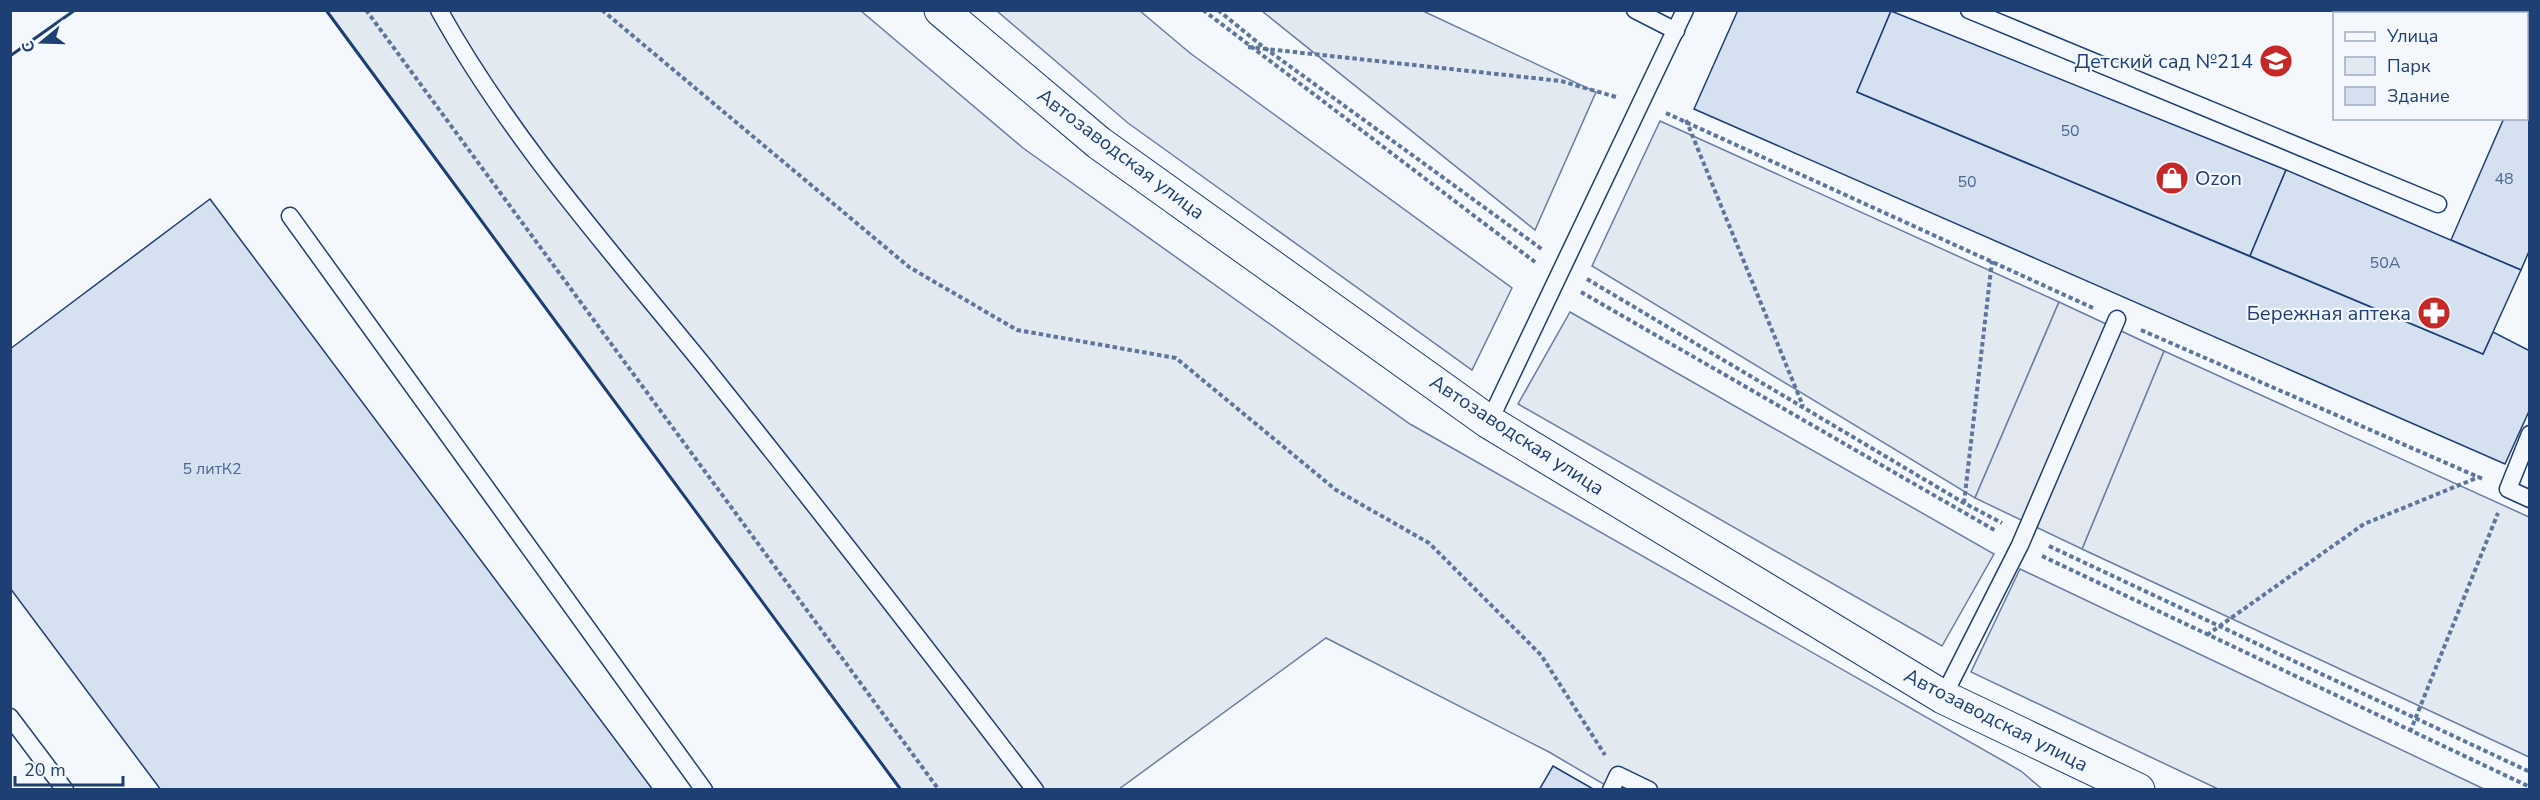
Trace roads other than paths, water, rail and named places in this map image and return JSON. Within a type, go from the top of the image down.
[{"type":"main road","name":"Автозаводская улица","points":[[941,10],[1099,143],[1489,422],[1943,697],[2101,780],[2138,789]]},
{"type":"lane","points":[[439,10],[463,54],[548,174],[859,559],[1035,789]]},
{"type":"lane","points":[[1635,10],[1676,31]]},
{"type":"lane","points":[[1489,422],[1685,10]]},
{"type":"lane","points":[[1969,10],[2438,204]]},
{"type":"lane","points":[[290,216],[704,789]]},
{"type":"lane","points":[[1943,697],[2023,540],[2117,319]]},
{"type":"lane","points":[[2529,434],[2508,489],[2529,499]]},
{"type":"lane","points":[[10,717],[65,789]]},
{"type":"lane","points":[[1615,782],[1649,789]]},
{"type":"place","name":"Детский сад №214","points":[[2276,61]]},
{"type":"place","name":"Ozon","points":[[2172,178]]},
{"type":"place","name":"Бережная аптека","points":[[2434,313]]}]
